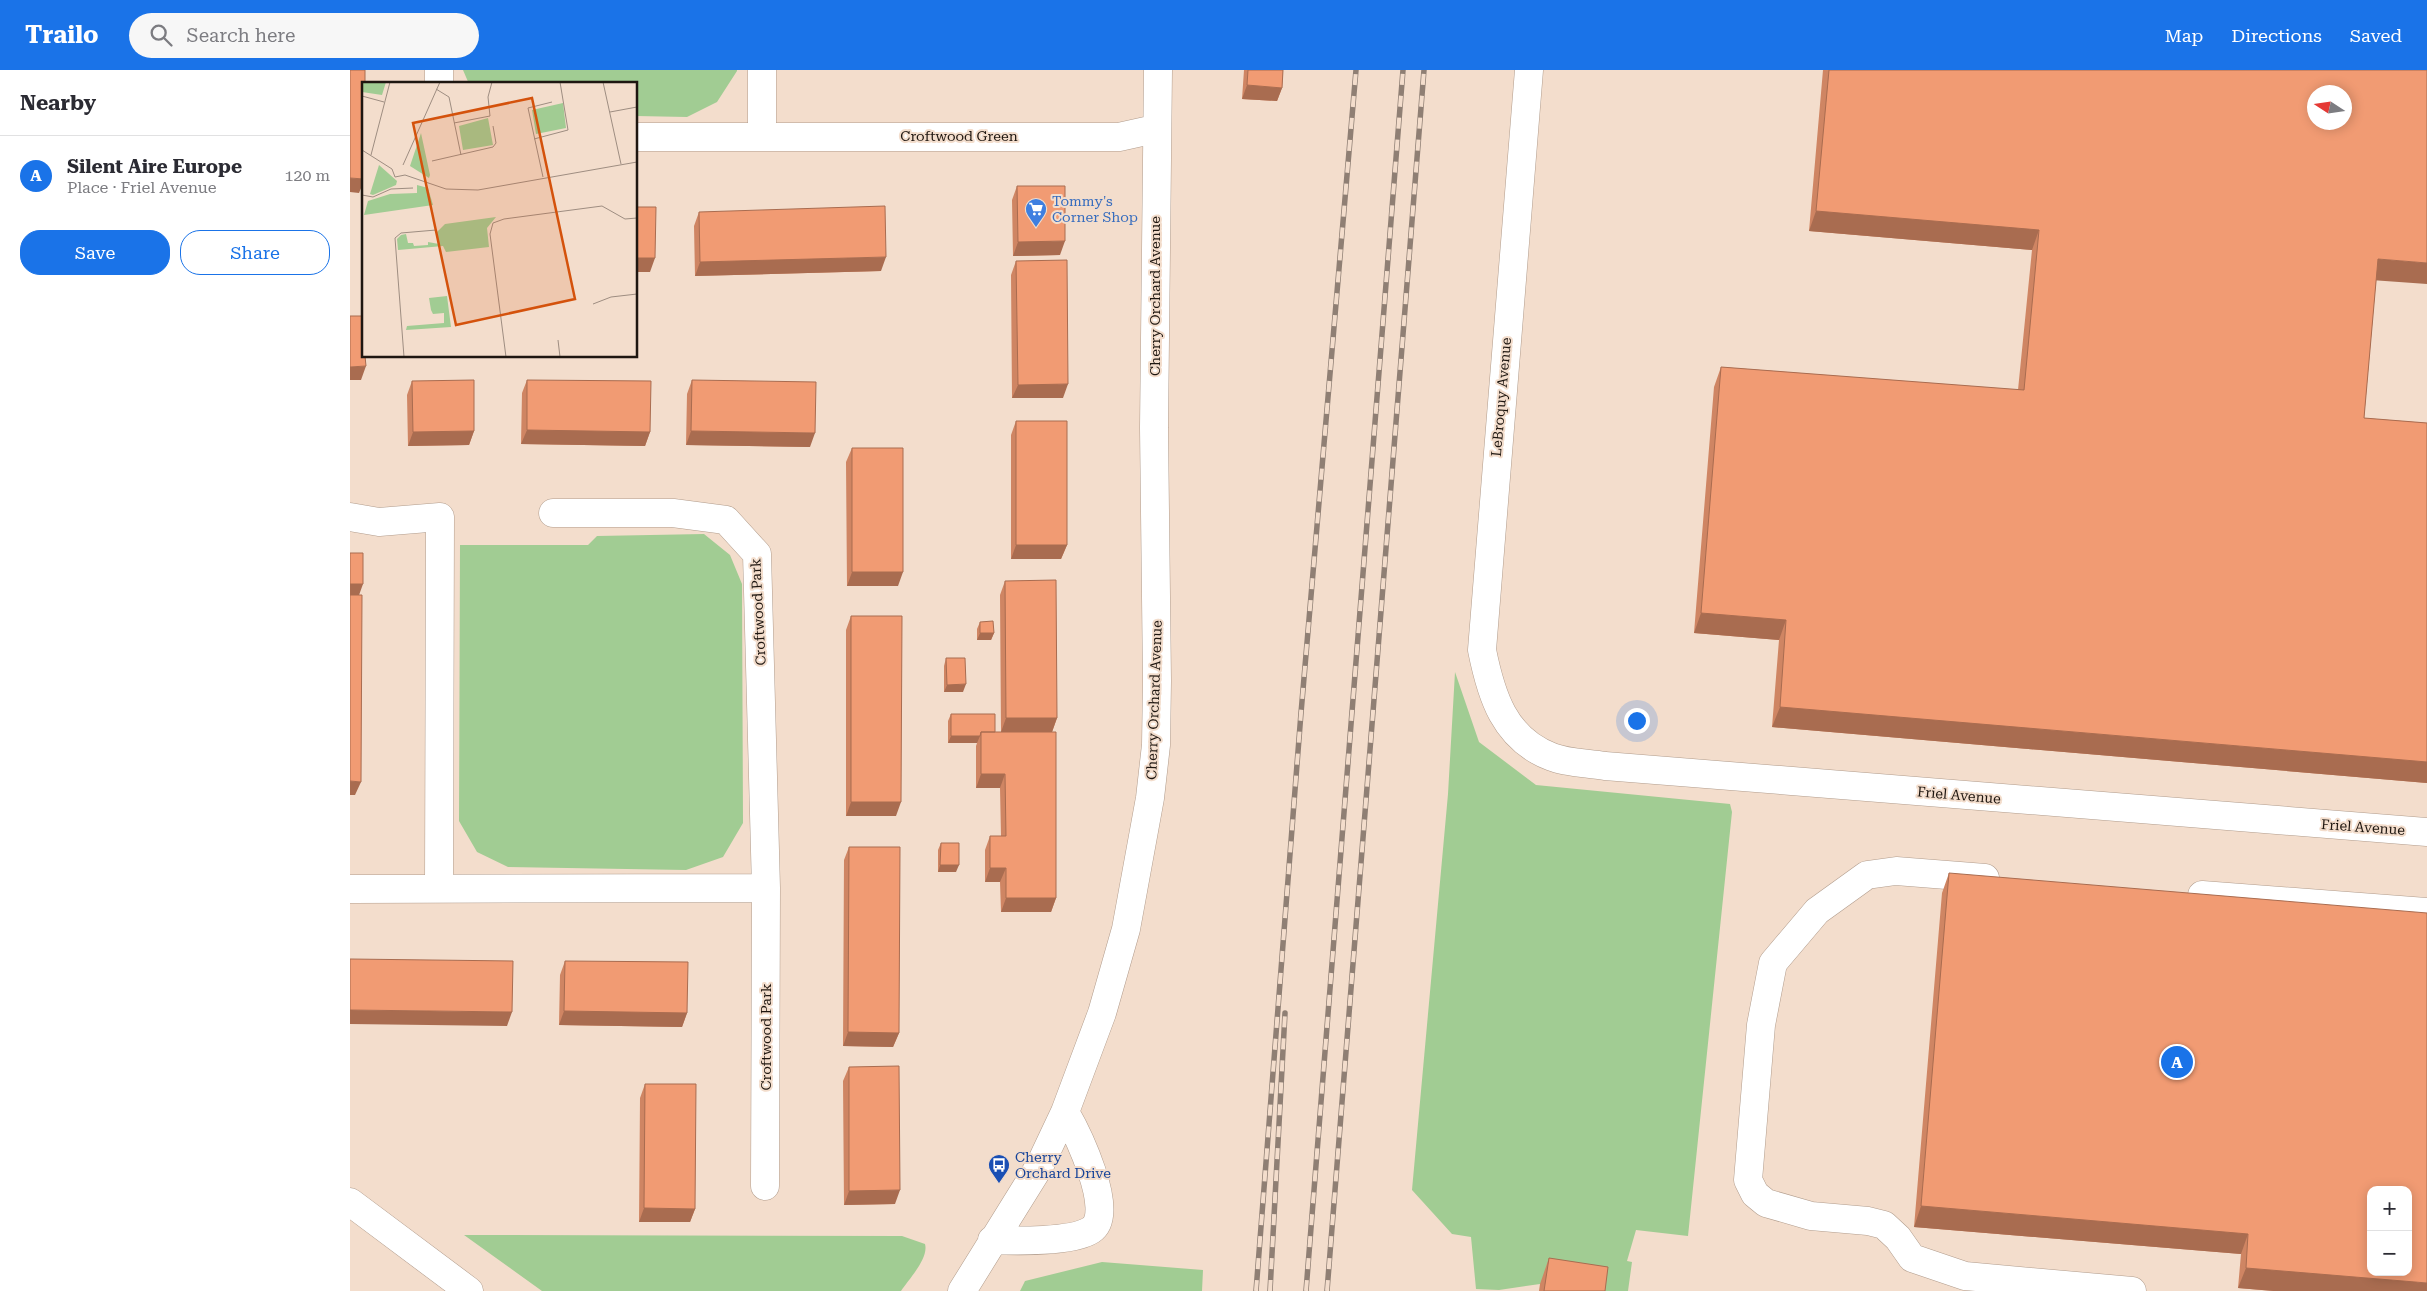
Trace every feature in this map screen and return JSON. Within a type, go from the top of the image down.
[{"type":"street","points":[[762,70],[762,137]]},
{"type":"street","name":"Cherry Orchard Avenue","points":[[962,1291],[1039,1166],[1065,1112],[1102,1013],[1126,929],[1150,798],[1156,745],[1155,129],[1158,70]]},
{"type":"street","name":"LeBroquy Avenue","points":[[1504,720],[1489,687],[1482,650],[1529,70]]},
{"type":"street","name":"Croftwood Green","points":[[638,137],[1119,137],[1155,129]]},
{"type":"street","name":"Croftwood Park","points":[[553,513],[673,513],[726,520],[757,554],[766,888],[765,1186]]},
{"type":"street","points":[[350,517],[379,522],[440,517],[439,887]]},
{"type":"street","name":"Friel Avenue","points":[[1504,720],[1527,742],[1552,757],[1605,766],[2427,832]]},
{"type":"street","points":[[2014,880],[1896,871],[1879,872],[1867,875],[1817,912],[1773,962],[1761,1025],[1748,1180],[1755,1194],[1766,1203],[1811,1216],[1868,1221],[1884,1225],[1898,1238],[1912,1258],[1965,1276],[2132,1291]]},
{"type":"street","points":[[350,889],[439,887],[766,888]]},
{"type":"street","points":[[2181,893],[2427,912]]},
{"type":"street","points":[[992,1240],[1029,1242],[1091,1230],[1096,1224],[1099,1216],[1096,1185],[1081,1140],[1065,1112]]},
{"type":"street","points":[[350,1202],[469,1291]]},
{"type":"green space","points":[[463,70],[737,70],[717,102],[687,117],[638,116],[638,82],[468,82]]},
{"type":"green space","points":[[704,534],[730,555],[742,584],[743,823],[723,857],[686,870],[508,867],[477,852],[459,821],[460,545],[588,545],[597,536]]},
{"type":"green space","points":[[1455,672],[1479,742],[1536,785],[1730,804],[1732,812],[1688,1236],[1636,1230],[1627,1261],[1632,1262],[1628,1291],[1588,1291],[1540,1284],[1499,1290],[1476,1289],[1471,1237],[1452,1234],[1412,1190],[1448,794]]},
{"type":"green space","points":[[464,1235],[902,1236],[925,1244],[925,1250],[921,1262],[901,1291],[542,1291]]},
{"type":"green space","points":[[1102,1262],[1203,1270],[1202,1291],[1020,1291],[1025,1281]]},
{"type":"building","points":[[350,70],[365,70],[365,82],[362,82],[362,179],[350,178]]},
{"type":"building","points":[[1248,70],[1283,70],[1282,88],[1247,85]]},
{"type":"building","points":[[1829,70],[2427,70],[2427,263],[2378,259],[2364,418],[2427,423],[2427,762],[1780,707],[1786,620],[1701,613],[1721,367],[2024,390],[2039,230],[1816,211]]},
{"type":"building","name":"Tommy's Corner Shop","points":[[1017,186],[1065,186],[1065,241],[1018,242]]},
{"type":"building","points":[[885,206],[886,257],[700,262],[699,212]]},
{"type":"building","points":[[638,207],[656,207],[655,258],[638,258]]},
{"type":"building","points":[[1067,260],[1068,384],[1018,385],[1016,261]]},
{"type":"building","points":[[350,316],[362,316],[362,358],[365,358],[366,366],[350,367]]},
{"type":"building","points":[[474,380],[474,431],[413,432],[412,381]]},
{"type":"building","points":[[527,380],[651,381],[650,432],[527,430]]},
{"type":"building","points":[[692,380],[816,382],[815,433],[691,431]]},
{"type":"building","points":[[1016,421],[1067,421],[1067,545],[1016,545]]},
{"type":"building","points":[[852,448],[903,448],[903,572],[852,572]]},
{"type":"building","points":[[350,553],[363,553],[363,584],[350,584]]},
{"type":"building","points":[[1056,580],[1057,718],[1006,718],[1005,581]]},
{"type":"building","points":[[350,595],[362,595],[361,782],[350,781]]},
{"type":"building","points":[[851,616],[902,616],[901,802],[851,802]]},
{"type":"building","points":[[993,621],[994,633],[980,633],[980,622]]},
{"type":"building","points":[[946,658],[965,658],[966,684],[947,685]]},
{"type":"building","points":[[951,714],[995,714],[995,732],[981,732],[980,736],[951,736]]},
{"type":"building","points":[[981,732],[1056,732],[1056,898],[1006,898],[1006,868],[990,868],[990,836],[1006,836],[1005,774],[981,774]]},
{"type":"building","points":[[941,843],[959,843],[959,865],[940,865]]},
{"type":"building","points":[[849,847],[900,847],[899,1033],[848,1032]]},
{"type":"building","points":[[1949,873],[2427,913],[2427,1283],[2246,1268],[2248,1234],[1921,1206]]},
{"type":"building","points":[[350,959],[513,961],[512,1012],[350,1010]]},
{"type":"building","points":[[565,961],[688,962],[687,1013],[564,1011]]},
{"type":"building","points":[[899,1066],[900,1190],[849,1191],[849,1067]]},
{"type":"building","points":[[645,1084],[696,1084],[695,1209],[644,1208]]},
{"type":"building","points":[[1549,1258],[1608,1267],[1605,1291],[1544,1291]]},
{"type":"railway","points":[[1256,1291],[1301,713],[1356,70]]},
{"type":"railway","points":[[1306,1291],[1403,70]]},
{"type":"railway","points":[[1327,1291],[1424,70]]},
{"type":"railway","points":[[1270,1291],[1285,1013]]},
{"type":"place","name":"Tommy's Corner Shop","points":[[1036,228]]},
{"type":"place","name":"Silent Aire Europe","points":[[2177,1062]]},
{"type":"place","name":"Cherry Orchard Drive","points":[[999,1184]]}]
